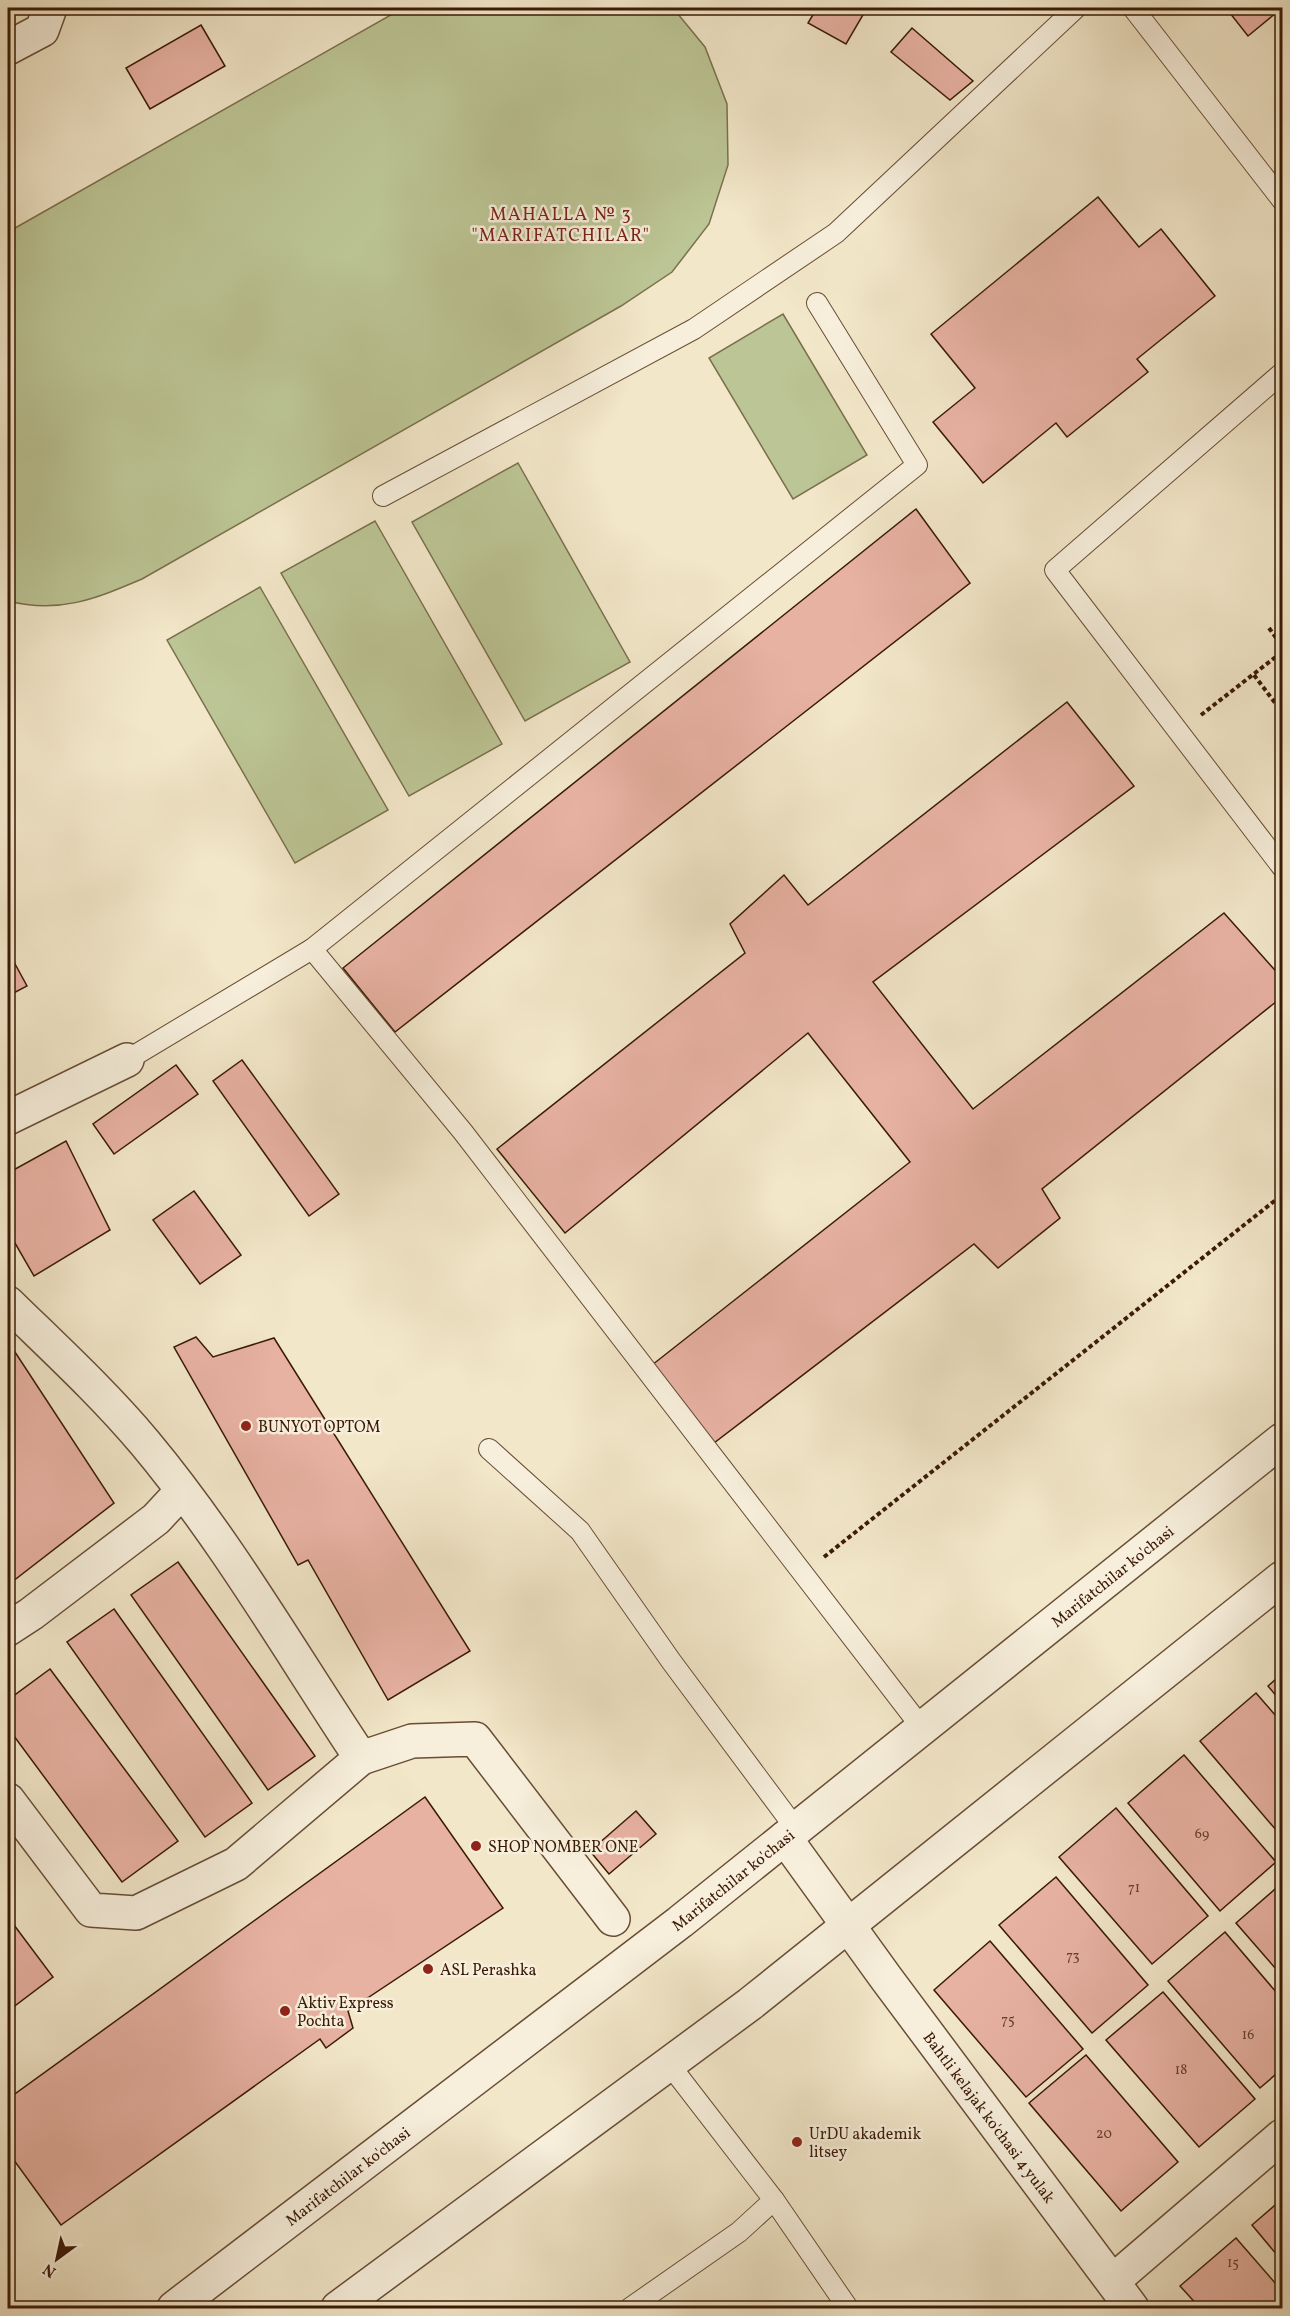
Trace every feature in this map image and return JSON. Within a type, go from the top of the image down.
[{"type":"street","points":[[8,48],[42,30],[50,8]]},
{"type":"street","points":[[8,1118],[127,1060]]},
{"type":"street","points":[[8,1303],[79,1372],[145,1442],[220,1544],[361,1758]]},
{"type":"street","name":"Marifatchilar ko'chasi","points":[[174,2308],[680,1922],[1282,1440]]},
{"type":"street","points":[[8,1629],[156,1519],[182,1491]]},
{"type":"street","points":[[338,2308],[750,2004],[1282,1578]]},
{"type":"street","points":[[8,1800],[91,1910],[136,1913],[236,1864],[361,1758],[412,1741],[475,1739],[613,1919]]},
{"type":"street","name":"Bahtli kelajak ko'chasi 4 yulak","points":[[790,1834],[848,1926],[1132,2308]]},
{"type":"street","points":[[1113,2281],[1282,2136]]},
{"type":"lane","points":[[383,496],[694,329],[836,233],[1076,8]]},
{"type":"lane","points":[[1132,8],[1282,200]]},
{"type":"lane","points":[[127,1060],[312,949],[917,465],[817,303]]},
{"type":"lane","points":[[1282,373],[1055,570],[1282,867]]},
{"type":"lane","points":[[312,949],[463,1132],[922,1728]]},
{"type":"lane","points":[[489,1449],[580,1531],[790,1834]]},
{"type":"lane","points":[[669,2064],[774,2200],[848,2308]]},
{"type":"lane","points":[[630,2308],[739,2232],[774,2200]]},
{"type":"path","points":[[1269,628],[1282,646]]},
{"type":"path","points":[[1179,732],[1282,652]]},
{"type":"path","points":[[1254,675],[1282,712]]},
{"type":"path","points":[[803,1574],[1282,1195]]},
{"type":"green space","points":[[403,8],[673,8],[705,47],[727,104],[728,165],[709,224],[672,272],[621,306],[142,579],[108,593],[60,605],[26,605],[8,601],[8,232]]},
{"type":"green space","points":[[783,314],[867,455],[793,499],[709,358]]},
{"type":"green space","points":[[518,463],[630,662],[525,721],[412,522]]},
{"type":"green space","points":[[375,521],[502,744],[409,796],[281,573]]},
{"type":"green space","points":[[260,587],[388,810],[295,863],[167,640]]},
{"type":"building","points":[[817,8],[867,8],[846,44],[808,23]]},
{"type":"building","points":[[1226,8],[1282,8],[1248,36]]},
{"type":"building","points":[[201,25],[225,66],[150,109],[126,68]]},
{"type":"building","points":[[912,28],[973,81],[950,100],[891,52]]},
{"type":"building","points":[[1098,197],[1139,247],[1161,229],[1215,296],[1137,359],[1148,372],[1067,437],[1056,423],[983,483],[933,422],[975,388],[931,334]]},
{"type":"building","points":[[916,509],[970,583],[395,1032],[343,968]]},
{"type":"building","points":[[1067,702],[1134,786],[873,982],[973,1109],[1224,913],[1282,978],[1282,997],[1042,1189],[1060,1218],[998,1268],[974,1244],[714,1443],[652,1365],[910,1162],[808,1033],[565,1233],[497,1149],[745,953],[730,924],[784,875],[808,905]]},
{"type":"building","points":[[8,951],[27,986],[8,996]]},
{"type":"building","points":[[242,1060],[339,1194],[309,1216],[213,1081]]},
{"type":"building","points":[[176,1065],[198,1094],[114,1154],[93,1124]]},
{"type":"building","points":[[66,1141],[110,1230],[34,1276],[8,1231],[8,1173]]},
{"type":"building","points":[[194,1191],[241,1255],[200,1284],[153,1220]]},
{"type":"building","points":[[196,1337],[213,1357],[274,1338],[470,1651],[388,1700],[308,1560],[298,1565],[174,1347]]},
{"type":"building","points":[[13,1349],[114,1503],[8,1585],[8,1353]]},
{"type":"building","points":[[178,1562],[315,1756],[268,1790],[131,1595]]},
{"type":"building","points":[[114,1609],[252,1803],[205,1837],[67,1642]]},
{"type":"building","points":[[50,1669],[178,1841],[122,1882],[8,1728],[8,1700]]},
{"type":"building","points":[[1282,1674],[1282,1703],[1268,1686]]},
{"type":"building","points":[[1256,1693],[1282,1723],[1282,1837],[1200,1741]]},
{"type":"building","points":[[1184,1755],[1276,1862],[1220,1911],[1128,1803]]},
{"type":"building","points":[[425,1797],[503,1908],[348,2011],[353,2028],[326,2048],[320,2039],[61,2225],[8,2152],[8,2099]]},
{"type":"building","points":[[1116,1808],[1208,1916],[1152,1964],[1059,1857]]},
{"type":"building","points":[[636,1811],[656,1834],[609,1874],[590,1851]]},
{"type":"building","points":[[1056,1877],[1148,1985],[1092,2033],[999,1925]]},
{"type":"building","points":[[1282,1883],[1282,1976],[1236,1923]]},
{"type":"building","points":[[8,1917],[53,1977],[8,2011]]},
{"type":"building","points":[[1225,1932],[1282,1999],[1282,2069],[1260,2088],[1168,1981]]},
{"type":"building","points":[[990,1941],[1083,2049],[1026,2097],[934,1990]]},
{"type":"building","points":[[1163,1992],[1255,2099],[1199,2147],[1106,2040]]},
{"type":"building","points":[[1086,2055],[1178,2162],[1121,2211],[1029,2103]]},
{"type":"building","points":[[1282,2199],[1282,2261],[1252,2225]]},
{"type":"building","points":[[1236,2238],[1282,2291],[1282,2308],[1200,2308],[1180,2286]]},
{"type":"place","name":"BUNYOT OPTOM","points":[[246,1426]]},
{"type":"place","name":"SHOP NOMBER ONE","points":[[476,1846]]},
{"type":"place","name":"ASL Perashka","points":[[428,1969]]},
{"type":"place","name":"Aktiv Express Pochta","points":[[285,2011]]},
{"type":"place","name":"UrDU akademik litsey","points":[[797,2142]]},
{"type":"district","name":"MAHALLA № 3 \"MARIFATCHILAR\"","points":[[561,224]]}]
